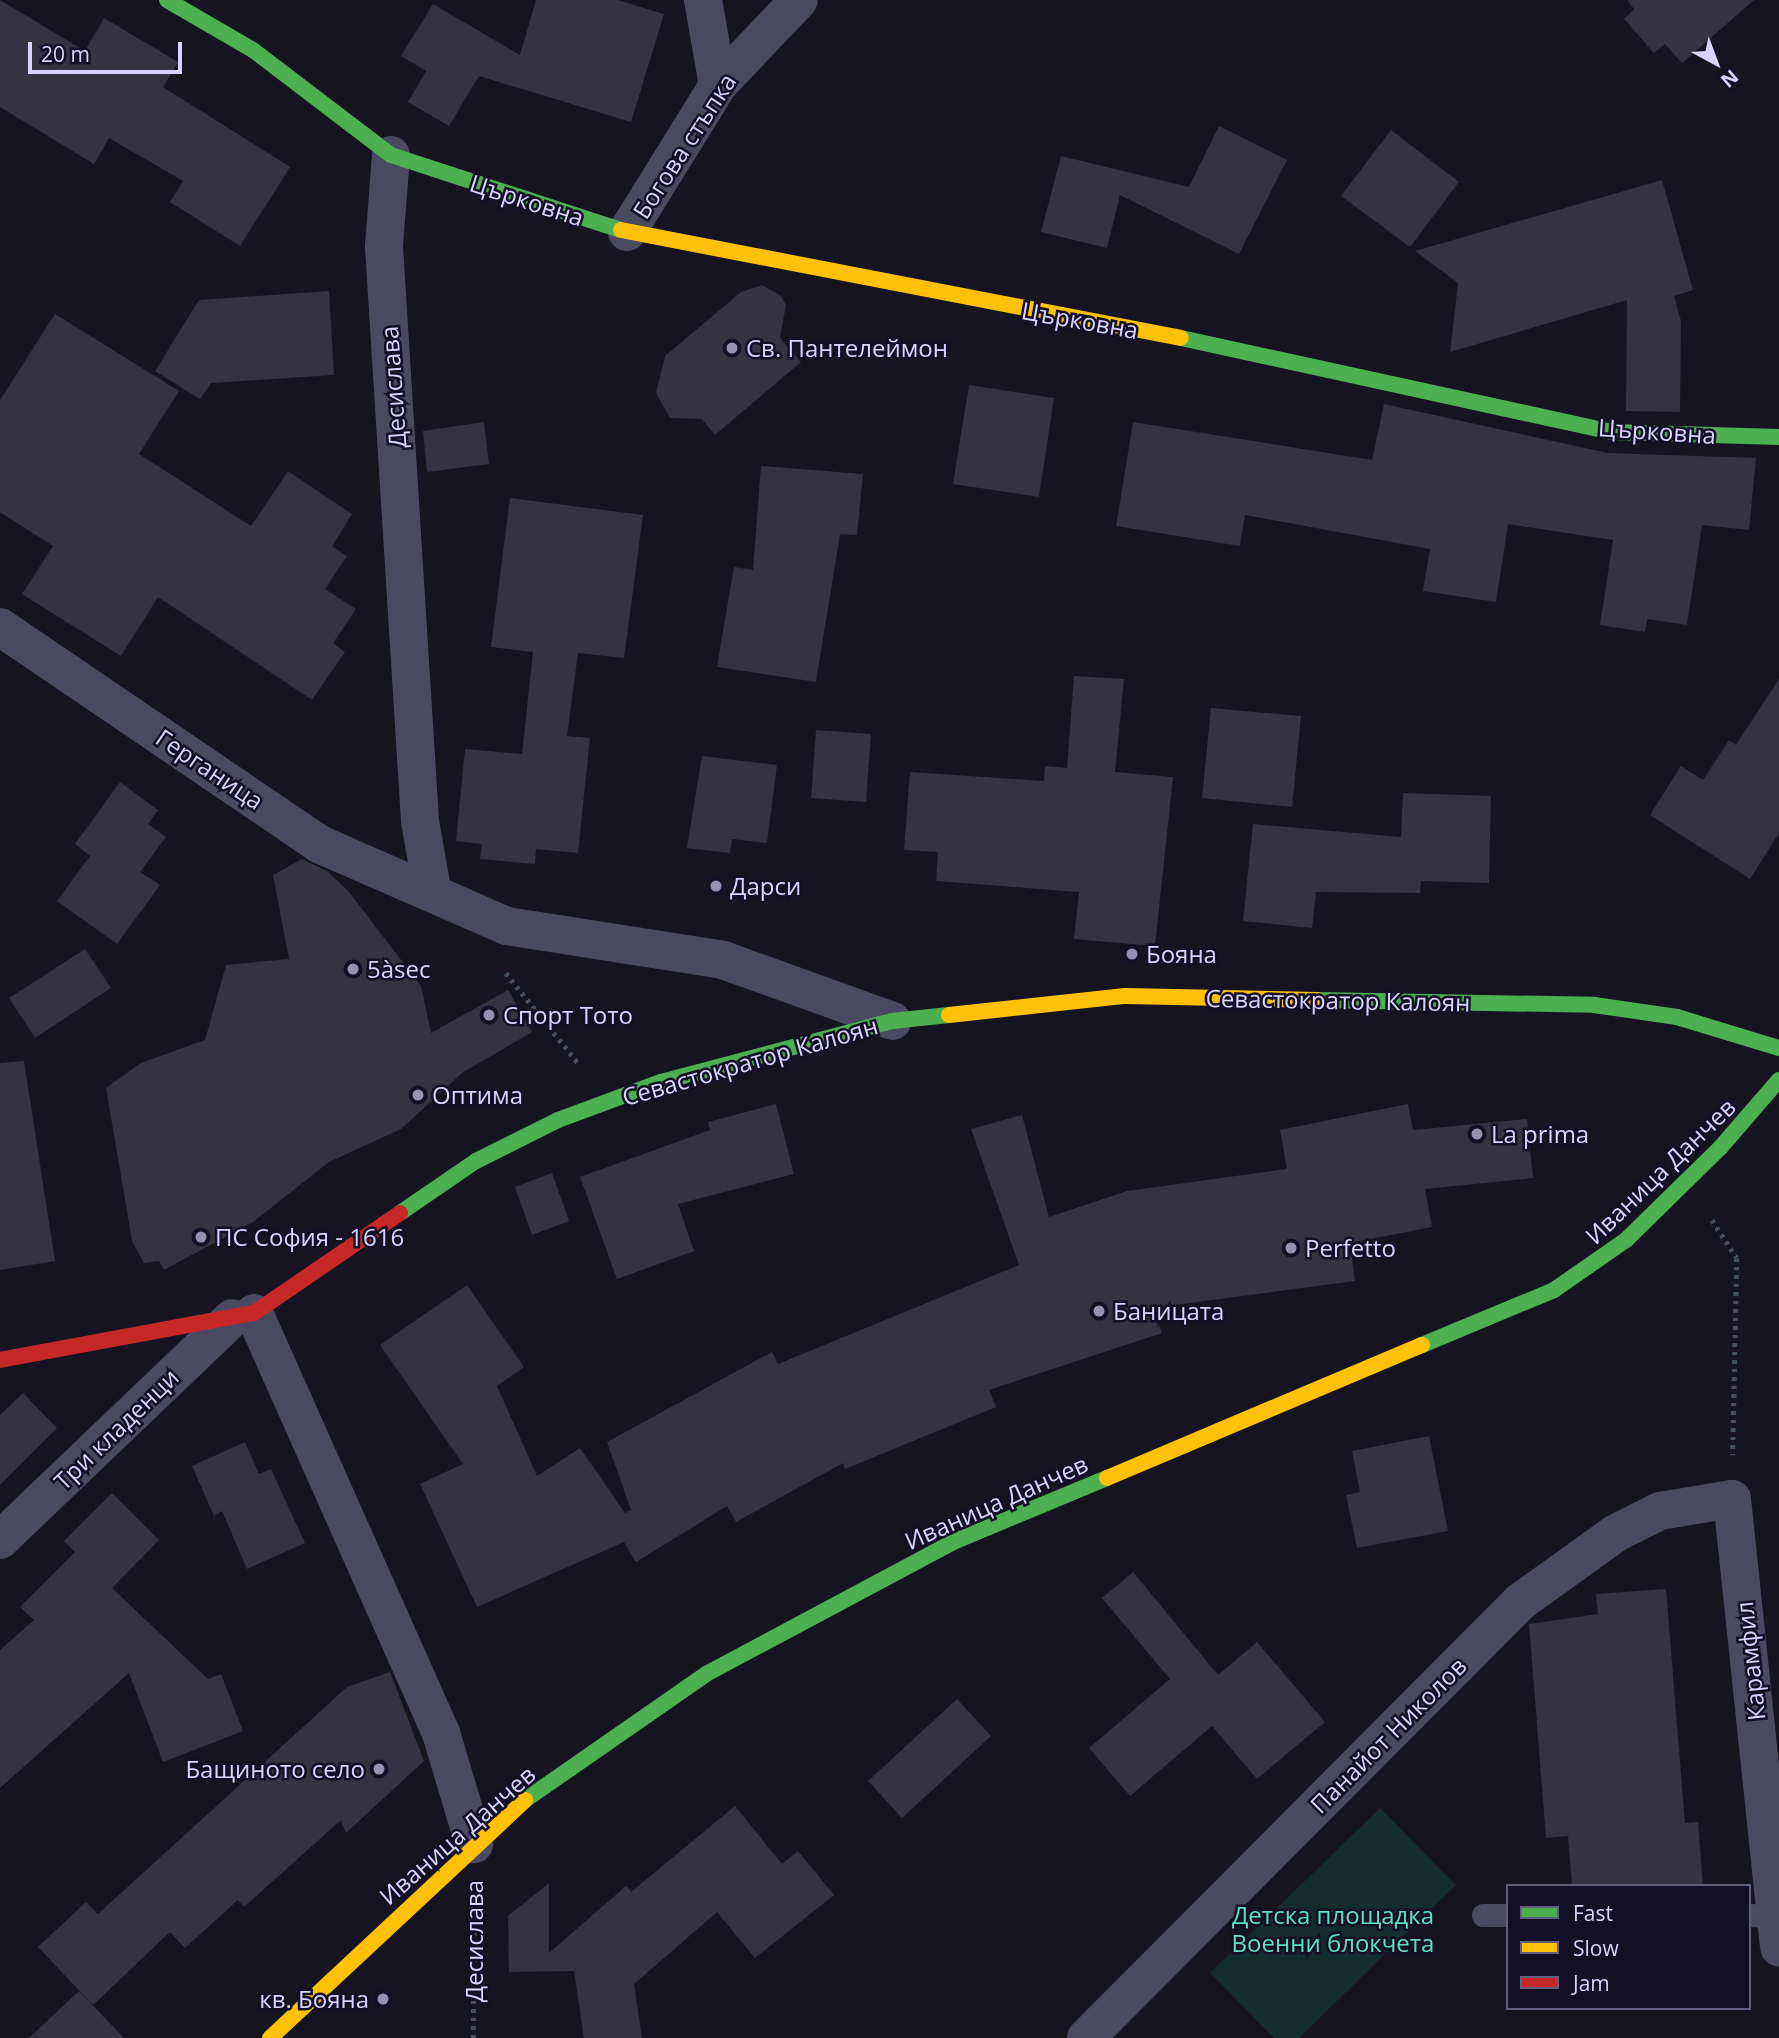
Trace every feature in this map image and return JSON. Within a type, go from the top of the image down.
[{"type":"main road","points":[[167,0],[253,50],[391,155]]},
{"type":"main road","name":"Църковна","points":[[391,155],[627,232],[1233,348],[1612,432],[1779,437]]},
{"type":"main road","name":"Севастократор Калоян","points":[[0,1360],[243,1315],[476,1161],[558,1121],[661,1082],[892,1021],[1125,996],[1594,1005],[1677,1017],[1779,1048]]},
{"type":"main road","name":"Иваница Данчев","points":[[270,2038],[474,1844],[525,1800],[706,1674],[953,1542],[1555,1290],[1593,1268],[1686,1181],[1779,1080]]},
{"type":"street","points":[[703,0],[719,85]]},
{"type":"street","name":"Богова стъпка","points":[[627,232],[719,85],[799,0]]},
{"type":"street","name":"Десислава","points":[[391,155],[384,247],[420,821],[432,890]]},
{"type":"street","name":"Герганица","points":[[0,627],[319,844],[432,890]]},
{"type":"street","name":"Севастократор Калоян","points":[[432,890],[507,926],[723,960],[892,1021]]},
{"type":"street","points":[[243,1315],[441,1733],[474,1844]]},
{"type":"street","name":"Три кладенци","points":[[0,1540],[243,1315]]},
{"type":"street","name":"Карамфил","points":[[1732,1499],[1768,1926]]},
{"type":"street","name":"Панайот Николов","points":[[1086,2038],[1521,1602],[1616,1532],[1649,1516],[1732,1499]]},
{"type":"lane","points":[[1483,1916],[1506,1916]]},
{"type":"path","points":[[529,999],[554,1031]]},
{"type":"path","points":[[1686,1181],[1737,1258],[1732,1499]]},
{"type":"path","name":"Десислава","points":[[473,2038],[474,1844]]},
{"type":"green space","name":"Детска площадка Военни блокчета","points":[[1380,1808],[1456,1885],[1299,2038],[1274,2038],[1210,1973]]},
{"type":"building","points":[[0,0],[85,51],[104,18],[178,62],[163,87],[290,167],[240,246],[170,202],[183,181],[109,138],[94,164],[0,107]]},
{"type":"building","points":[[536,0],[617,0],[664,14],[631,122],[479,76],[449,126],[408,102],[426,71],[401,56],[433,4],[520,55]]},
{"type":"building","points":[[1627,0],[1754,0],[1682,63],[1665,44],[1654,53],[1624,19],[1634,9]]},
{"type":"building","points":[[1219,126],[1287,160],[1239,254],[1120,195],[1107,248],[1041,232],[1061,156],[1189,187]]},
{"type":"building","points":[[1391,130],[1459,182],[1410,247],[1341,196]]},
{"type":"building","points":[[1662,180],[1693,290],[1674,296],[1681,321],[1680,412],[1626,411],[1627,300],[1450,352],[1458,283],[1415,251]]},
{"type":"building","name":"Св. Пантелеймон","points":[[762,285],[780,295],[786,305],[780,338],[801,362],[715,435],[702,419],[670,418],[656,393],[665,356],[741,292]]},
{"type":"building","points":[[329,291],[334,375],[211,383],[200,399],[155,371],[199,300]]},
{"type":"building","points":[[55,314],[179,391],[139,454],[251,526],[288,471],[352,514],[332,546],[347,556],[325,589],[356,609],[333,643],[345,652],[312,700],[158,597],[121,656],[22,594],[53,546],[0,512],[0,400]]},
{"type":"building","points":[[969,385],[1054,398],[1039,497],[953,484]]},
{"type":"building","points":[[1384,404],[1608,453],[1756,458],[1749,530],[1702,525],[1687,625],[1647,619],[1645,632],[1600,625],[1613,540],[1508,524],[1496,602],[1423,591],[1430,549],[1245,515],[1240,546],[1116,526],[1133,422],[1372,460]]},
{"type":"building","points":[[484,422],[489,464],[427,472],[423,431]]},
{"type":"building","points":[[761,466],[863,474],[857,535],[840,534],[816,682],[717,667],[734,567],[753,570]]},
{"type":"building","points":[[510,498],[643,515],[624,658],[578,653],[567,736],[590,738],[578,853],[536,849],[535,864],[480,859],[482,844],[456,841],[465,749],[522,754],[533,652],[491,647]]},
{"type":"building","points":[[1074,676],[1124,679],[1115,772],[1173,777],[1155,946],[1074,939],[1079,892],[936,881],[938,852],[904,850],[910,772],[1044,781],[1045,766],[1067,768]]},
{"type":"building","points":[[1779,679],[1779,833],[1750,879],[1650,815],[1681,766],[1703,780],[1729,740],[1736,745]]},
{"type":"building","points":[[1211,708],[1301,716],[1292,807],[1202,798]]},
{"type":"building","points":[[816,730],[871,734],[866,802],[811,798]]},
{"type":"building","points":[[702,756],[777,765],[767,843],[732,839],[730,853],[687,848]]},
{"type":"building","points":[[120,782],[158,810],[148,824],[166,837],[140,872],[160,885],[117,944],[57,901],[90,856],[75,844]]},
{"type":"building","points":[[1403,793],[1491,796],[1489,883],[1421,881],[1420,893],[1316,892],[1312,928],[1243,921],[1253,824],[1401,837]]},
{"type":"building","points":[[302,859],[327,871],[349,892],[421,986],[431,1033],[508,990],[532,1032],[462,1073],[401,1129],[329,1162],[253,1222],[164,1270],[159,1261],[144,1263],[132,1241],[106,1088],[141,1063],[205,1040],[226,965],[289,959],[273,875]]},
{"type":"building","points":[[85,949],[111,988],[35,1038],[9,998]]},
{"type":"building","points":[[24,1061],[55,1261],[0,1270],[0,1063]]},
{"type":"building","points":[[776,1104],[794,1174],[678,1204],[694,1251],[617,1279],[580,1177],[710,1130],[708,1122]]},
{"type":"building","points":[[1408,1104],[1413,1130],[1527,1119],[1533,1178],[1425,1189],[1432,1227],[1350,1243],[1355,1281],[1153,1308],[1162,1333],[989,1390],[996,1407],[845,1469],[843,1463],[736,1522],[727,1506],[636,1562],[624,1542],[477,1607],[420,1484],[463,1464],[380,1345],[467,1285],[524,1367],[497,1386],[537,1476],[580,1448],[625,1513],[631,1510],[607,1442],[772,1352],[778,1364],[1019,1265],[971,1129],[1022,1115],[1049,1217],[1127,1191],[1287,1169],[1280,1130]]},
{"type":"building","points":[[552,1173],[569,1221],[532,1235],[515,1187]]},
{"type":"building","points":[[23,1393],[57,1428],[0,1485],[0,1415]]},
{"type":"building","points":[[1429,1436],[1448,1531],[1357,1548],[1346,1495],[1360,1492],[1352,1451]]},
{"type":"building","points":[[245,1442],[259,1474],[271,1469],[305,1543],[247,1569],[222,1511],[214,1516],[192,1466]]},
{"type":"building","points":[[112,1493],[159,1540],[112,1588],[208,1679],[221,1674],[243,1731],[163,1762],[129,1673],[0,1788],[0,1650],[34,1620],[20,1607],[75,1552],[64,1541]]},
{"type":"building","points":[[1133,1572],[1218,1675],[1257,1642],[1325,1722],[1257,1779],[1212,1726],[1130,1796],[1089,1748],[1170,1679],[1102,1598]]},
{"type":"building","points":[[1666,1589],[1685,1823],[1698,1822],[1703,1884],[1572,1884],[1568,1836],[1546,1838],[1529,1624],[1598,1614],[1596,1594]]},
{"type":"building","points":[[390,1672],[424,1761],[346,1833],[341,1820],[244,1907],[238,1900],[185,1948],[170,1932],[93,2005],[38,1947],[86,1902],[98,1914],[347,1687]]},
{"type":"building","points":[[957,1699],[991,1736],[902,1818],[868,1781]]},
{"type":"building","points":[[735,1806],[782,1864],[798,1851],[834,1895],[755,1958],[717,1912],[634,1984],[642,2038],[584,2038],[574,1971],[509,1972],[508,1916],[549,1883],[549,1953],[626,1886],[631,1892]]},
{"type":"building","points":[[79,1991],[124,2038],[29,2038]]},
{"type":"traffic: fast","points":[[167,0],[253,50],[391,155],[621,230]]},
{"type":"traffic: fast","points":[[1181,338],[1612,432],[1779,437]]},
{"type":"traffic: fast","points":[[1317,1000],[1594,1005],[1677,1017],[1779,1048]]},
{"type":"traffic: fast","points":[[400,1213],[476,1161],[558,1120],[661,1082],[892,1021],[949,1015]]},
{"type":"traffic: fast","points":[[1422,1345],[1554,1290],[1626,1240],[1720,1148],[1779,1080]]},
{"type":"traffic: fast","points":[[525,1800],[706,1674],[953,1542],[1107,1478]]},
{"type":"traffic: slow","points":[[621,230],[1181,338]]},
{"type":"traffic: slow","points":[[949,1015],[1125,996],[1317,1000]]},
{"type":"traffic: slow","points":[[1107,1478],[1422,1345]]},
{"type":"traffic: slow","points":[[270,2038],[525,1800]]},
{"type":"traffic: jam","points":[[0,1360],[254,1313],[400,1213]]},
{"type":"place","name":"Св. Пантелеймон","points":[[732,348]]},
{"type":"place","name":"Дарси","points":[[716,886]]},
{"type":"place","name":"Бояна","points":[[1132,954]]},
{"type":"place","name":"5àsec","points":[[353,969]]},
{"type":"place","name":"Спорт Тото","points":[[489,1015]]},
{"type":"place","name":"Оптима","points":[[418,1095]]},
{"type":"place","name":"La prima","points":[[1477,1134]]},
{"type":"place","name":"ПС София - 1616","points":[[201,1237]]},
{"type":"place","name":"Perfetto","points":[[1291,1248]]},
{"type":"place","name":"Баницата","points":[[1099,1311]]},
{"type":"place","name":"Бащиното село","points":[[379,1769]]},
{"type":"place","name":"кв. Бояна","points":[[383,1999]]}]
